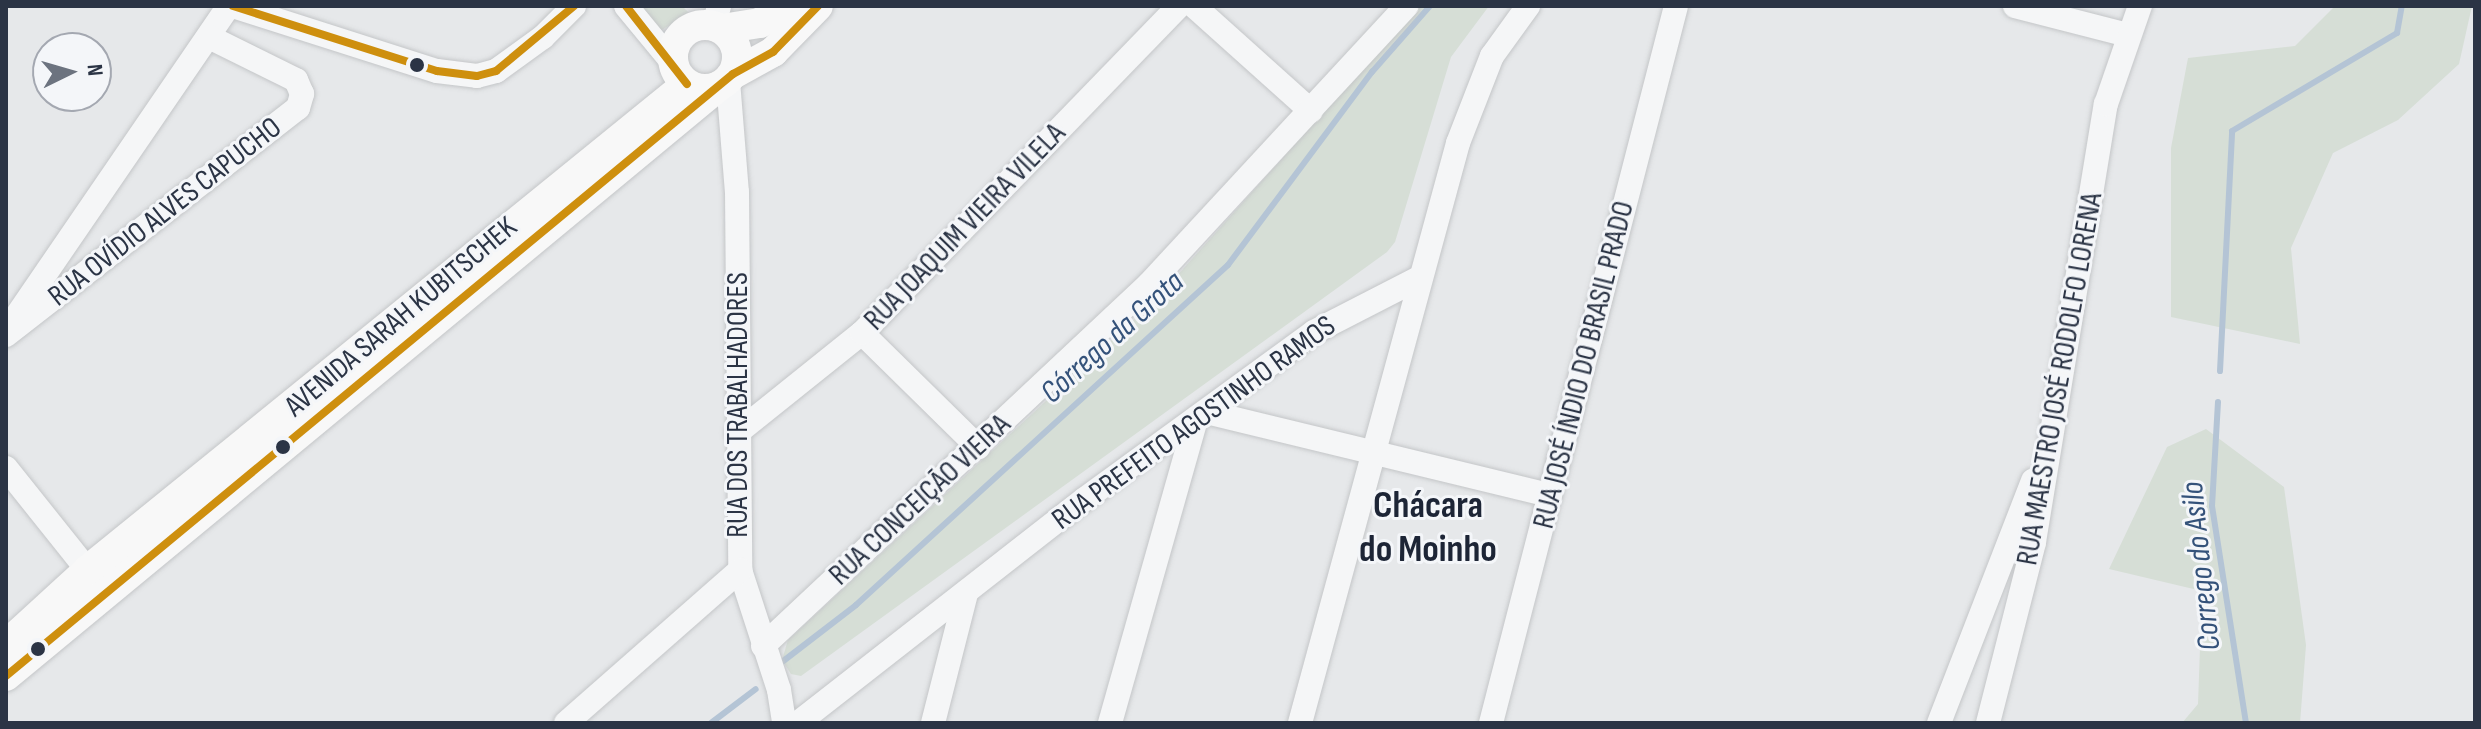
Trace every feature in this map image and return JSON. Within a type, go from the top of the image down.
[{"type":"main road","points":[[712,18],[737,49],[726,81],[680,74],[680,36],[712,18],[760,23],[785,6]]},
{"type":"main road","name":"AVENIDA SARAH KUBITSCHEK","points":[[6,645],[96,580],[599,171],[726,81],[773,52],[818,6]]},
{"type":"main road","name":"AVENIDA SARAH KUBITSCHEK","points":[[599,171],[680,74]]},
{"type":"main road","name":"AVENIDA SARAH KUBITSCHEK","points":[[6,676],[96,580]]},
{"type":"street","points":[[6,333],[231,6],[461,76],[496,71],[566,19],[574,6]]},
{"type":"street","points":[[626,6],[680,74]]},
{"type":"street","name":"RUA JOAQUIM VIEIRA VILELA","points":[[737,433],[862,333],[1179,6]]},
{"type":"street","points":[[1194,6],[1311,111]]},
{"type":"street","name":"RUA CONCEIÇÃO VIEIRA","points":[[763,646],[1149,284],[1406,6]]},
{"type":"street","points":[[1300,723],[1417,279],[1473,96],[1492,56],[1528,6]]},
{"type":"street","name":"RUA JOSÉ ÍNDIO DO BRASIL PRADO","points":[[1491,723],[1676,6]]},
{"type":"street","points":[[2015,6],[2128,35]]},
{"type":"street","name":"RUA MAESTRO JOSÉ RODOLFO LORENA","points":[[1988,723],[2034,542],[2106,104],[2140,6]]},
{"type":"street","name":"RUA OVÍDIO ALVES CAPUCHO","points":[[6,333],[298,108],[302,94],[296,80],[209,37]]},
{"type":"street","name":"RUA DOS TRABALHADORES","points":[[726,81],[737,192],[740,570],[779,690],[784,723]]},
{"type":"street","name":"RUA PREFEITO AGOSTINHO RAMOS","points":[[798,723],[1314,332],[1417,279]]},
{"type":"street","points":[[862,333],[978,447]]},
{"type":"street","points":[[1110,723],[1201,415],[1372,449],[1550,495]]},
{"type":"street","points":[[1939,723],[2049,442]]},
{"type":"street","points":[[6,468],[96,580]]},
{"type":"street","points":[[566,723],[740,570]]},
{"type":"street","points":[[933,723],[966,594]]},
{"type":"shaded area","points":[[640,6],[682,6],[689,13],[660,31]]},
{"type":"shaded area","points":[[1419,6],[1489,6],[1451,57],[1395,242],[1387,252],[801,676],[791,674],[782,660],[788,640],[1157,298]]},
{"type":"shaded area","points":[[2335,6],[2472,6],[2459,64],[2398,120],[2333,153],[2291,248],[2300,344],[2171,317],[2171,148],[2188,58],[2295,46]]},
{"type":"shaded area","points":[[2206,429],[2284,487],[2306,645],[2300,723],[2182,723],[2198,704],[2202,591],[2109,569],[2167,447]]},
{"type":"waterway","name":"Córrego da Grota","points":[[782,662],[856,605],[1228,265],[1372,72],[1430,6]]},
{"type":"waterway","points":[[2220,371],[2232,131],[2397,33],[2402,6]]},
{"type":"waterway","name":"Corrego do Asilo","points":[[2218,402],[2212,506],[2246,723]]},
{"type":"waterway","points":[[711,723],[756,689]]},
{"type":"transit line","points":[[233,6],[437,71],[477,76],[496,71],[574,6]]},
{"type":"transit line","points":[[626,6],[687,84]]},
{"type":"transit line","points":[[6,676],[733,74],[773,52],[818,6]]},
{"type":"district","name":"Chácara do Moinho","points":[[1428,528]]}]
